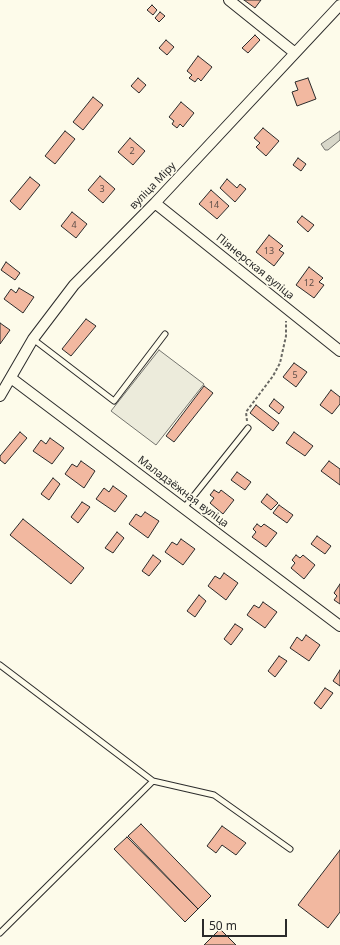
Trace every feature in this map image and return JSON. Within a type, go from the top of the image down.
[{"type":"street","points":[[229,0],[295,53]]},
{"type":"street","name":"вуліца Міру","points":[[0,396],[33,339],[74,285],[155,203],[340,5]]},
{"type":"street","name":"Піянерская вуліца","points":[[155,203],[340,351]]},
{"type":"street","name":"Маладзёжная вуліца","points":[[11,378],[340,626]]},
{"type":"lane","points":[[33,339],[114,401],[165,334]]},
{"type":"lane","points":[[184,508],[248,428]]},
{"type":"lane","points":[[0,665],[153,781],[214,795],[290,849]]},
{"type":"lane","points":[[0,933],[153,781]]},
{"type":"path","points":[[248,428],[246,412],[274,376],[280,363],[286,336],[284,306]]},
{"type":"shaded area","points":[[340,131],[340,140],[328,150],[325,150],[321,144]]},
{"type":"shaded area","points":[[159,350],[204,384],[156,445],[111,411]]},
{"type":"building","points":[[244,0],[261,0],[255,8]]},
{"type":"building","points":[[152,5],[157,10],[153,15],[147,10]]},
{"type":"building","points":[[160,12],[165,16],[159,22],[155,18]]},
{"type":"building","points":[[255,35],[260,40],[248,53],[242,48]]},
{"type":"building","points":[[166,40],[174,47],[167,55],[159,48]]},
{"type":"building","points":[[198,56],[212,67],[201,81],[198,78],[195,82],[189,78],[192,75],[187,71]]},
{"type":"building","points":[[138,78],[146,85],[139,93],[131,86]]},
{"type":"building","points":[[308,78],[316,99],[297,106],[292,92],[298,90],[295,82]]},
{"type":"building","points":[[93,97],[103,105],[83,130],[73,122]]},
{"type":"building","points":[[181,102],[194,113],[183,127],[180,124],[177,128],[172,124],[174,121],[169,117]]},
{"type":"building","points":[[263,128],[279,141],[266,156],[256,147],[260,143],[254,138]]},
{"type":"building","points":[[65,131],[75,139],[55,164],[45,156]]},
{"type":"building","points":[[130,138],[145,151],[133,165],[118,152]]},
{"type":"building","points":[[298,158],[306,164],[301,171],[293,165]]},
{"type":"building","points":[[100,176],[115,189],[103,203],[88,190]]},
{"type":"building","points":[[30,177],[40,185],[20,210],[10,201]]},
{"type":"building","points":[[227,179],[237,188],[240,184],[246,189],[235,202],[220,188]]},
{"type":"building","points":[[211,190],[229,206],[217,219],[199,204]]},
{"type":"building","points":[[72,212],[87,224],[76,238],[61,226]]},
{"type":"building","points":[[302,216],[314,225],[308,232],[297,222]]},
{"type":"building","points":[[269,235],[283,246],[279,250],[284,253],[274,266],[256,252]]},
{"type":"building","points":[[6,262],[20,273],[15,280],[1,270]]},
{"type":"building","points":[[309,267],[323,278],[319,282],[324,285],[314,298],[296,285]]},
{"type":"building","points":[[19,288],[34,297],[23,313],[4,299],[11,289],[16,293]]},
{"type":"building","points":[[86,319],[96,326],[71,356],[62,349]]},
{"type":"building","points":[[0,323],[10,330],[0,344]]},
{"type":"building","points":[[294,363],[307,372],[296,387],[283,377]]},
{"type":"building","points":[[204,386],[213,393],[174,442],[166,436]]},
{"type":"building","points":[[331,390],[340,397],[340,404],[332,414],[320,405]]},
{"type":"building","points":[[274,399],[284,407],[279,414],[269,406]]},
{"type":"building","points":[[256,405],[279,423],[273,431],[250,413]]},
{"type":"building","points":[[20,432],[27,438],[5,464],[0,460],[0,456]]},
{"type":"building","points":[[294,432],[313,446],[305,456],[286,443]]},
{"type":"building","points":[[50,438],[64,448],[52,464],[33,451],[41,440],[46,444]]},
{"type":"building","points":[[81,461],[95,471],[84,488],[65,474],[72,464],[77,467]]},
{"type":"building","points":[[329,461],[340,469],[340,485],[321,471]]},
{"type":"building","points":[[237,472],[251,482],[245,490],[231,480]]},
{"type":"building","points":[[53,478],[60,484],[49,500],[41,494]]},
{"type":"building","points":[[113,486],[127,496],[115,512],[96,499],[104,488],[109,492]]},
{"type":"building","points":[[214,490],[219,493],[221,490],[234,500],[223,514],[210,503],[214,498],[210,495]]},
{"type":"building","points":[[267,494],[278,503],[271,510],[261,502]]},
{"type":"building","points":[[82,502],[90,507],[78,523],[71,517]]},
{"type":"building","points":[[279,505],[293,515],[287,523],[273,513]]},
{"type":"building","points":[[145,512],[159,521],[148,538],[129,524],[136,514],[141,517]]},
{"type":"building","points":[[23,519],[84,568],[71,584],[10,535]]},
{"type":"building","points":[[257,524],[261,527],[264,524],[277,533],[266,547],[252,537],[256,532],[253,529]]},
{"type":"building","points":[[117,532],[124,538],[113,553],[105,548]]},
{"type":"building","points":[[317,536],[331,546],[325,554],[311,544]]},
{"type":"building","points":[[181,539],[195,549],[183,565],[165,552],[172,542],[177,545]]},
{"type":"building","points":[[153,555],[161,561],[149,576],[142,571]]},
{"type":"building","points":[[296,555],[300,558],[303,555],[315,565],[304,579],[291,568],[295,563],[292,560]]},
{"type":"building","points":[[224,573],[238,583],[226,600],[208,586],[215,576],[220,579]]},
{"type":"building","points":[[340,584],[340,604],[334,600],[337,596],[334,593]]},
{"type":"building","points":[[199,595],[206,601],[195,617],[187,611]]},
{"type":"building","points":[[263,602],[277,612],[265,628],[247,615],[254,605],[259,608]]},
{"type":"building","points":[[235,624],[243,629],[231,645],[224,639]]},
{"type":"building","points":[[306,635],[320,645],[309,661],[290,648],[297,637],[302,641]]},
{"type":"building","points":[[279,656],[287,661],[275,677],[268,671]]},
{"type":"building","points":[[340,670],[340,686],[333,681]]},
{"type":"building","points":[[325,688],[333,693],[321,709],[314,703]]},
{"type":"building","points":[[141,824],[211,896],[198,909],[128,836]]},
{"type":"building","points":[[222,826],[246,843],[236,855],[222,845],[216,853],[207,846]]},
{"type":"building","points":[[127,837],[198,909],[185,922],[114,849]]},
{"type":"building","points":[[340,850],[340,912],[328,928],[298,905]]},
{"type":"building","points":[[220,929],[236,945],[204,945]]}]
